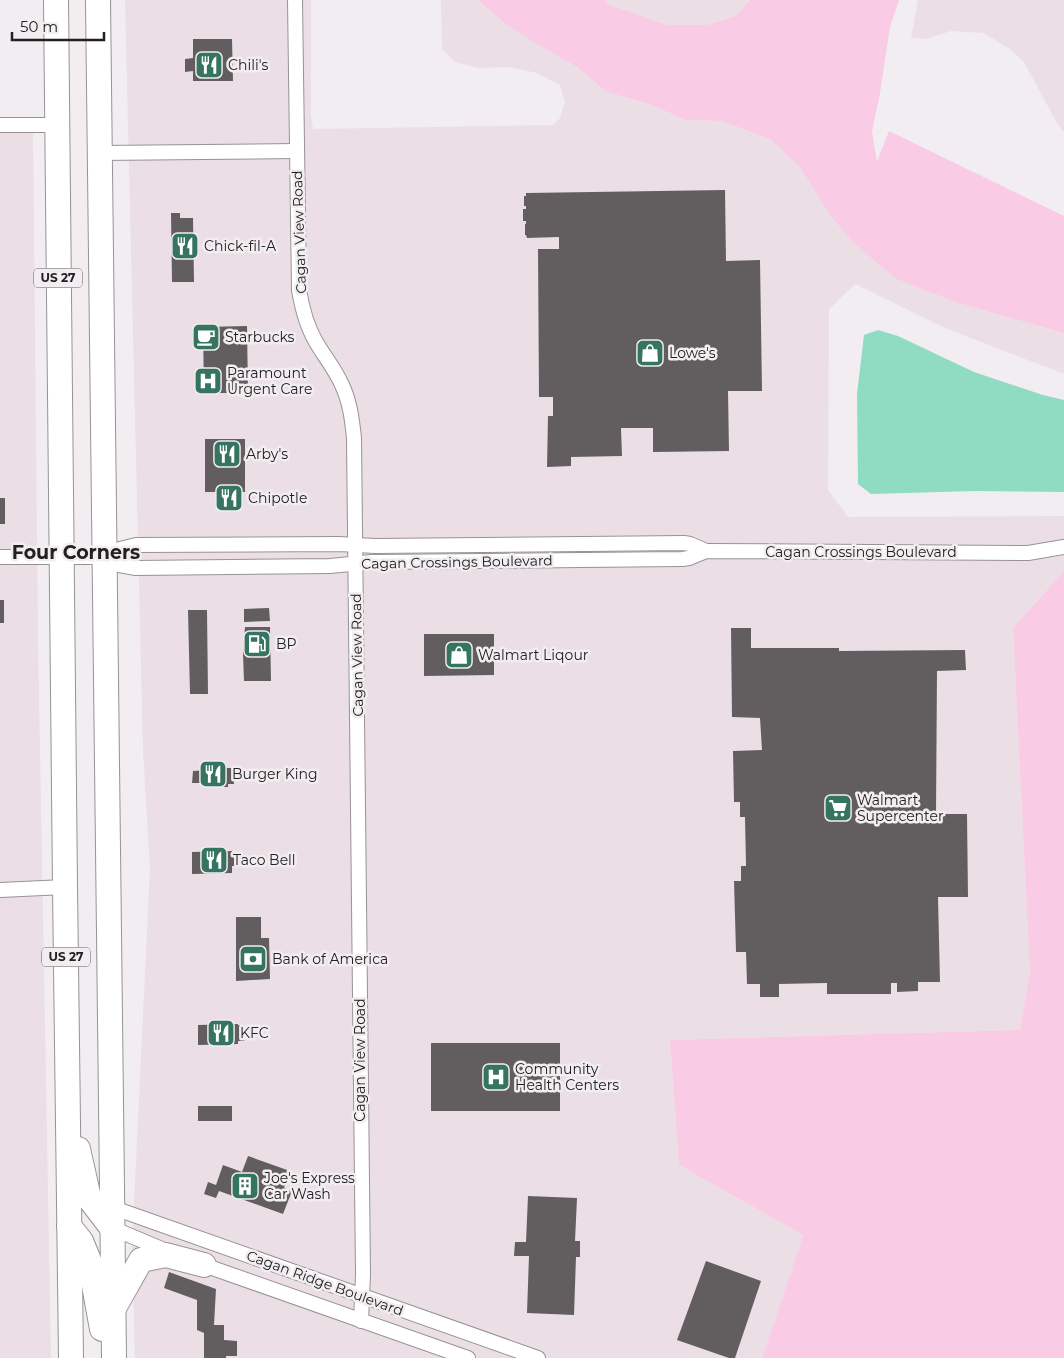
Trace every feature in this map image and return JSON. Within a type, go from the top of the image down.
[{"type":"highway","name":"US 27","points":[[56,0],[71,1358]]},
{"type":"highway","points":[[84,0],[87,203],[92,218],[100,227]]},
{"type":"highway","name":"US 27","points":[[98,0],[114,1358]]},
{"type":"highway","points":[[68,1100],[89,1198],[112,1218]]},
{"type":"highway","points":[[69,1226],[81,1241],[90,1263],[108,1358]]},
{"type":"highway","points":[[113,1310],[141,1260],[166,1255],[204,1265]]},
{"type":"street","name":"Cagan View Road","points":[[294,0],[298,277],[300,296],[312,334],[345,390],[350,406],[353,427],[361,1322]]},
{"type":"street","points":[[0,125],[56,125]]},
{"type":"street","points":[[99,153],[296,151]]},
{"type":"street","name":"Cagan Crossings Boulevard","points":[[104,557],[120,549],[136,545],[293,544],[380,546],[684,543],[706,552]]},
{"type":"street","name":"Cagan Crossings Boulevard","points":[[104,557],[119,565],[136,568],[330,566],[372,562],[690,558],[706,552],[1028,552],[1064,547]]},
{"type":"street","points":[[0,557],[104,557]]},
{"type":"street","points":[[0,890],[65,887]]},
{"type":"street","name":"Cagan Ridge Boulevard","points":[[112,1218],[175,1255],[361,1322],[468,1358]]},
{"type":"street","name":"Cagan Ridge Boulevard","points":[[112,1218],[362,1296],[538,1358]]},
{"type":"shaded area","points":[[125,0],[311,0],[311,115],[313,129],[553,125],[560,118],[565,102],[560,85],[537,73],[509,67],[478,68],[455,62],[442,49],[441,0],[477,0],[538,45],[577,67],[607,92],[652,105],[685,120],[721,121],[770,139],[799,166],[813,188],[897,278],[958,303],[1064,333],[1064,374],[945,328],[855,284],[829,309],[828,490],[848,517],[1064,516],[1064,571],[1013,628],[1030,973],[1020,1030],[670,1040],[679,1165],[803,1235],[762,1358],[135,1358],[132,1245],[150,869],[143,751]]},
{"type":"shaded area","points":[[477,0],[605,0],[608,4],[667,25],[706,25],[736,16],[750,0],[899,0],[890,27],[872,131],[877,162],[889,131],[1064,216],[1064,333],[958,303],[897,279],[852,241],[831,216],[799,166],[770,139],[721,121],[685,120],[652,105],[607,92],[577,67],[509,26]]},
{"type":"shaded area","points":[[605,0],[750,0],[736,16],[706,25],[667,25],[608,4]]},
{"type":"shaded area","points":[[918,0],[1064,0],[1064,132],[1058,125],[1024,62],[1011,50],[984,33],[951,31],[926,39],[911,38]]},
{"type":"shaded area","points":[[33,127],[38,638],[51,1358],[0,1358],[0,128]]},
{"type":"shaded area","points":[[878,330],[898,336],[974,372],[1064,400],[1064,492],[975,491],[871,494],[858,484],[857,394],[864,335]]},
{"type":"shaded area","points":[[1064,571],[1064,1358],[762,1358],[803,1235],[679,1165],[670,1040],[1020,1030],[1030,973],[1013,628]]},
{"type":"building","name":"Chili's","points":[[193,39],[232,39],[233,81],[193,81],[193,71],[185,72],[185,59],[193,58]]},
{"type":"building","name":"Lowe's","points":[[725,190],[726,261],[760,260],[762,391],[728,391],[729,451],[653,452],[653,428],[621,428],[622,456],[571,457],[571,466],[547,467],[548,416],[553,416],[553,397],[539,397],[538,249],[559,249],[559,237],[527,238],[525,235],[526,221],[523,221],[523,209],[526,209],[526,206],[524,206],[524,196],[526,196],[526,193]]},
{"type":"building","points":[[171,213],[180,213],[180,218],[193,218],[194,282],[172,282]]},
{"type":"building","points":[[247,326],[248,393],[204,393],[203,327]]},
{"type":"building","points":[[205,439],[245,439],[245,492],[205,492]]},
{"type":"building","points":[[0,498],[5,498],[5,524],[0,524]]},
{"type":"building","points":[[0,600],[4,600],[4,623],[0,623]]},
{"type":"building","points":[[269,608],[270,621],[244,622],[244,609]]},
{"type":"building","points":[[188,610],[207,610],[208,694],[190,694]]},
{"type":"building","name":"BP","points":[[245,627],[270,627],[271,681],[244,681]]},
{"type":"building","name":"Walmart Supercenter","points":[[731,628],[751,628],[751,648],[839,648],[839,651],[965,650],[966,670],[937,671],[936,814],[967,814],[968,897],[938,897],[940,982],[918,982],[918,991],[897,992],[897,983],[891,983],[891,994],[827,994],[827,983],[779,984],[779,997],[760,997],[760,984],[747,984],[746,952],[736,952],[734,881],[741,881],[741,866],[746,866],[745,817],[740,817],[740,802],[734,802],[733,751],[762,750],[760,718],[732,717]]},
{"type":"building","name":"Walmart Liqour","points":[[424,634],[494,634],[494,675],[424,676]]},
{"type":"building","name":"Burger King","points":[[209,768],[234,768],[234,784],[228,784],[228,787],[216,787],[216,783],[192,783],[193,771],[209,770]]},
{"type":"building","name":"Taco Bell","points":[[232,851],[232,854],[237,854],[237,866],[232,866],[232,873],[192,874],[192,852]]},
{"type":"building","name":"Bank of America","points":[[236,917],[261,917],[261,938],[269,938],[270,979],[236,981]]},
{"type":"building","name":"KFC","points":[[238,1024],[244,1026],[244,1041],[238,1041],[238,1044],[198,1045],[198,1025]]},
{"type":"building","name":"Community Health Centers","points":[[431,1043],[560,1043],[560,1111],[431,1111]]},
{"type":"building","points":[[198,1106],[232,1106],[232,1121],[198,1121]]},
{"type":"building","name":"Joe's Express Car Wash","points":[[248,1156],[290,1171],[284,1188],[292,1191],[283,1214],[219,1191],[216,1198],[204,1194],[208,1182],[216,1185],[223,1165],[242,1172]]},
{"type":"building","points":[[528,1196],[577,1198],[575,1241],[580,1241],[580,1257],[576,1257],[574,1315],[527,1313],[529,1256],[514,1256],[515,1242],[526,1242]]},
{"type":"building","points":[[706,1261],[761,1281],[735,1358],[729,1358],[677,1340]]},
{"type":"building","points":[[169,1272],[216,1289],[214,1325],[224,1325],[224,1340],[237,1341],[237,1356],[204,1358],[204,1333],[197,1330],[197,1300],[164,1288]]},
{"type":"place","name":"Chili's","points":[[209,65]]},
{"type":"place","name":"Chick-fil-A","points":[[185,246]]},
{"type":"place","name":"Starbucks","points":[[206,337]]},
{"type":"place","name":"Lowe's","points":[[650,353]]},
{"type":"place","name":"Paramount Urgent Care","points":[[208,381]]},
{"type":"place","name":"Arby's","points":[[227,454]]},
{"type":"place","name":"Chipotle","points":[[229,498]]},
{"type":"place","name":"BP","points":[[257,644]]},
{"type":"place","name":"Walmart Liqour","points":[[459,655]]},
{"type":"place","name":"Burger King","points":[[213,774]]},
{"type":"place","name":"Walmart Supercenter","points":[[838,808]]},
{"type":"place","name":"Taco Bell","points":[[214,860]]},
{"type":"place","name":"Bank of America","points":[[253,959]]},
{"type":"place","name":"KFC","points":[[221,1033]]},
{"type":"place","name":"Community Health Centers","points":[[496,1077]]},
{"type":"place","name":"Joe's Express Car Wash","points":[[245,1186]]},
{"type":"district","name":"Four Corners","points":[[76,552]]}]
